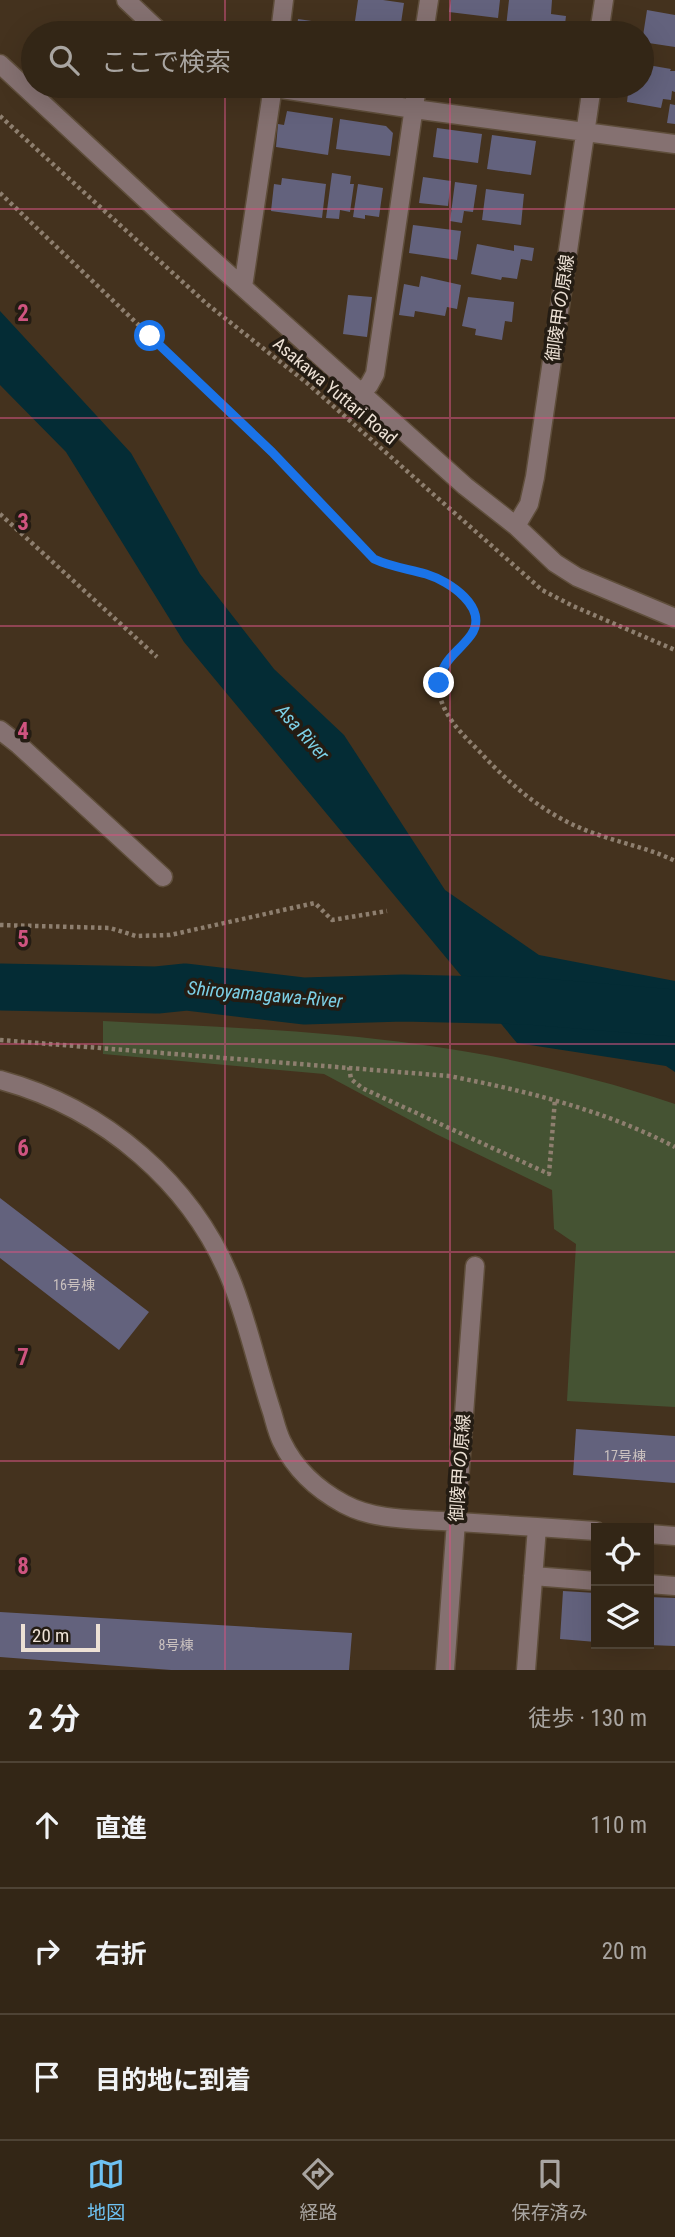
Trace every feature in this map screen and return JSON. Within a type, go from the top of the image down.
[{"type":"street","points":[[126,0],[148,21]]},
{"type":"street","points":[[281,21],[284,0]]},
{"type":"street","points":[[426,21],[429,0]]},
{"type":"street","points":[[601,21],[604,0]]},
{"type":"street","points":[[0,64],[21,84]]},
{"type":"street","points":[[36,98],[103,162],[555,563],[577,577],[675,618]]},
{"type":"street","points":[[243,287],[267,98]]},
{"type":"street","points":[[345,98],[675,144]]},
{"type":"street","points":[[361,393],[375,374],[416,98]]},
{"type":"street","name":"御陵甲の原線","points":[[516,527],[529,504],[535,477],[590,98]]},
{"type":"street","points":[[0,730],[163,877]]},
{"type":"street","points":[[0,1080],[25,1087],[91,1118],[132,1147],[191,1208],[211,1238],[233,1285],[282,1442],[299,1469],[317,1487],[347,1506],[375,1516],[591,1531]]},
{"type":"street","name":"御陵甲の原線","points":[[445,1670],[475,1266]]},
{"type":"street","points":[[526,1670],[537,1527]]},
{"type":"street","points":[[654,1534],[675,1536]]},
{"type":"street","points":[[533,1576],[591,1581]]},
{"type":"street","points":[[654,1584],[675,1586]]},
{"type":"path","name":"Asakawa Yuttari Road","points":[[0,116],[206,304],[306,383],[542,590],[675,650]]},
{"type":"path","points":[[0,193],[272,452],[374,559],[445,582],[470,604],[475,613],[476,625],[471,635],[441,668],[441,699],[449,717],[492,766],[522,794],[552,816],[597,835],[657,852],[675,861]]},
{"type":"path","points":[[0,514],[157,656]]},
{"type":"path","points":[[0,925],[110,928],[136,936],[148,936],[170,935],[315,903],[332,920],[387,911]]},
{"type":"path","points":[[0,1040],[449,1076],[514,1088],[555,1100],[643,1130],[675,1147]]},
{"type":"path","points":[[349,1067],[351,1079],[362,1088],[549,1174],[555,1100]]},
{"type":"green space","points":[[103,1021],[308,1033],[380,1039],[465,1051],[592,1079],[675,1104],[675,1407],[567,1401],[576,1244],[554,1229],[552,1190],[436,1134],[324,1074],[103,1054]]},
{"type":"water","name":"Asa River","points":[[0,311],[131,453],[200,574],[274,669],[344,735],[445,890],[539,955],[675,981],[675,1072],[666,1066],[517,1043],[184,642],[66,452],[0,385]]},
{"type":"building","points":[[358,0],[404,3],[401,21],[355,21]]},
{"type":"building","points":[[451,0],[500,0],[498,18],[449,12]]},
{"type":"building","points":[[509,0],[552,0],[551,14],[566,16],[565,21],[507,21]]},
{"type":"building","points":[[647,10],[675,15],[675,47],[654,44],[654,21],[645,21]]},
{"type":"building","points":[[654,66],[675,71],[675,92],[672,91],[671,100],[663,99],[661,108],[627,102],[627,98],[654,98]]},
{"type":"building","points":[[670,104],[675,105],[675,124],[667,123]]},
{"type":"building","points":[[287,111],[333,118],[328,155],[276,147],[278,124],[284,125]]},
{"type":"building","points":[[340,119],[386,126],[393,133],[390,156],[336,149]]},
{"type":"building","points":[[437,128],[482,134],[478,163],[433,157]]},
{"type":"building","points":[[492,135],[536,141],[531,175],[487,169]]},
{"type":"building","points":[[332,173],[351,176],[350,184],[354,184],[350,212],[340,210],[339,219],[326,218]]},
{"type":"building","points":[[423,177],[451,181],[448,206],[419,203]]},
{"type":"building","points":[[282,178],[326,184],[322,218],[271,211],[274,184],[281,185]]},
{"type":"building","points":[[455,182],[477,185],[473,212],[464,211],[462,223],[450,221]]},
{"type":"building","points":[[358,184],[383,188],[379,217],[353,217]]},
{"type":"building","points":[[486,189],[524,194],[521,225],[482,220]]},
{"type":"building","points":[[413,225],[461,231],[457,260],[409,253]]},
{"type":"building","points":[[477,244],[514,251],[514,245],[534,248],[532,261],[521,259],[517,279],[502,277],[501,280],[471,274]]},
{"type":"building","points":[[421,276],[461,285],[457,309],[447,307],[445,316],[415,311],[414,317],[399,315],[404,284],[419,287]]},
{"type":"building","points":[[348,295],[372,297],[367,337],[343,334]]},
{"type":"building","points":[[468,297],[514,302],[512,322],[505,321],[502,340],[475,335],[476,329],[462,326]]},
{"type":"building","points":[[0,1198],[149,1312],[119,1350],[0,1258]]},
{"type":"building","points":[[576,1429],[675,1436],[675,1483],[573,1475]]},
{"type":"building","points":[[563,1591],[591,1593],[591,1642],[560,1639]]},
{"type":"building","points":[[654,1597],[675,1598],[675,1646],[654,1645]]},
{"type":"building","points":[[0,1612],[352,1633],[349,1670],[171,1670],[0,1657]]},
{"type":"waterway","name":"Shiroyamagawa-River","points":[[0,987],[157,990],[186,987],[304,1001],[403,998],[529,1001],[675,1013]]},
{"type":"route","points":[[150,336],[272,452],[374,559],[445,582],[470,604],[475,613],[476,625],[471,635],[441,668],[439,683]]}]
